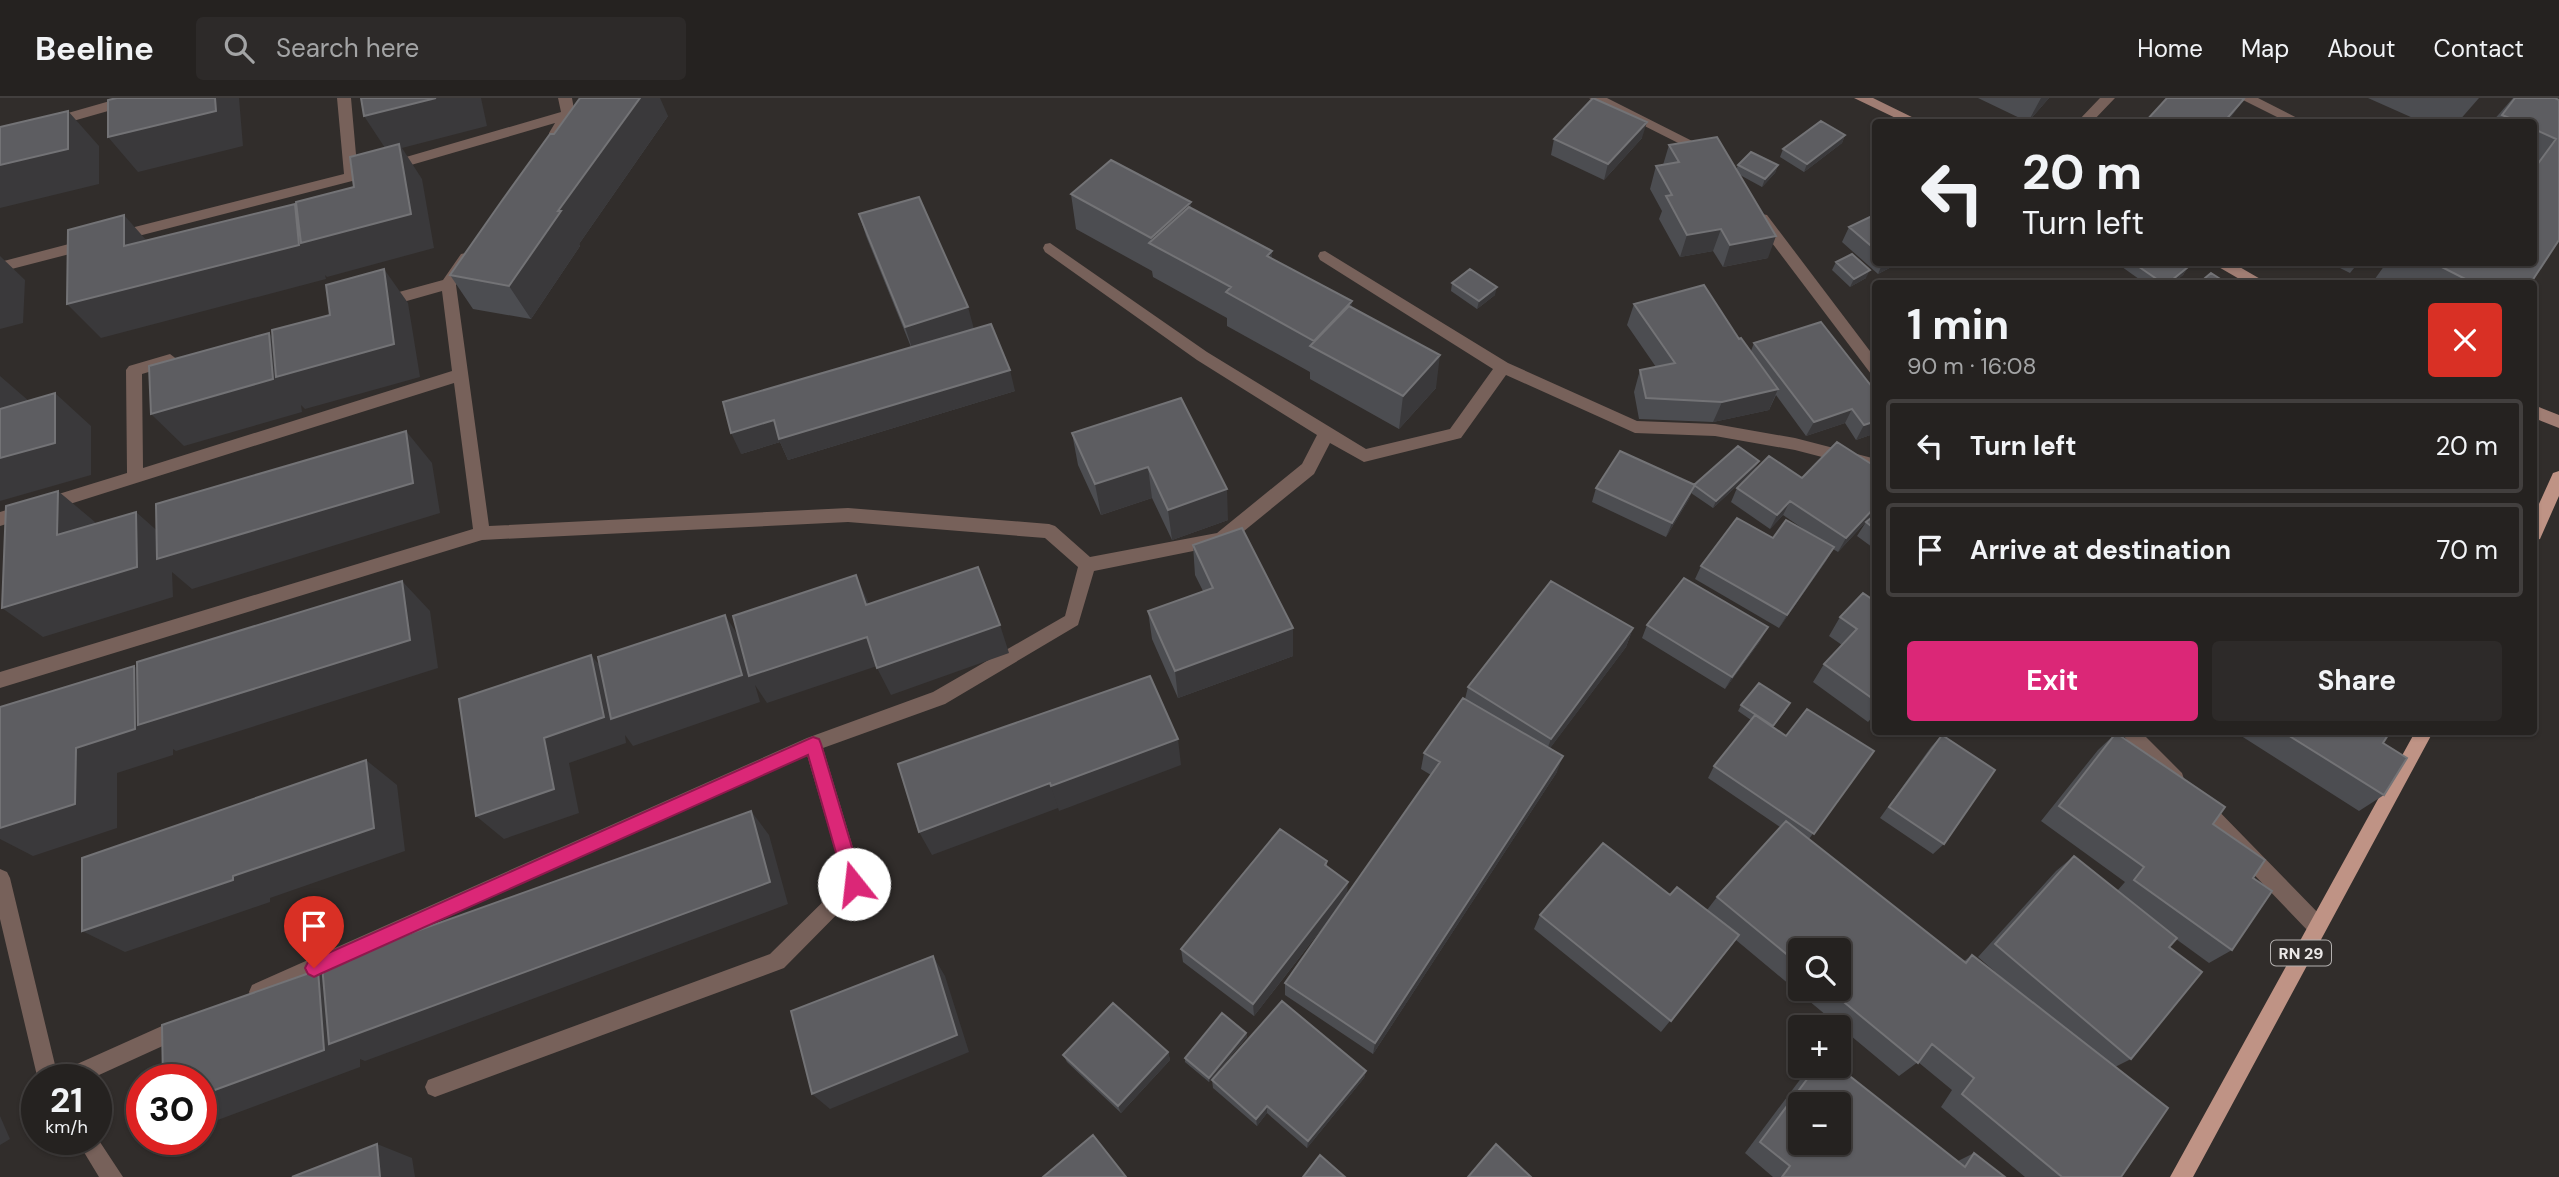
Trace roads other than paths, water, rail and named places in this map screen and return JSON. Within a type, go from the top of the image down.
[{"type":"main road","points":[[2537,527],[2559,478]]},
{"type":"main road","name":"RN 29","points":[[2180,1177],[2422,735]]},
{"type":"street","points":[[344,98],[363,173]]},
{"type":"street","points":[[544,149],[568,115],[565,98]]},
{"type":"street","points":[[1596,98],[1713,154],[1719,163]]},
{"type":"street","points":[[1861,98],[1908,119]]},
{"type":"street","points":[[2087,119],[2108,98]]},
{"type":"street","points":[[2246,98],[2292,119]]},
{"type":"street","points":[[37,127],[110,106]]},
{"type":"street","points":[[0,267],[363,173],[568,115]]},
{"type":"street","points":[[1755,210],[1872,365]]},
{"type":"street","points":[[1050,248],[1202,356],[1364,456],[1455,433],[1503,367]]},
{"type":"street","points":[[369,306],[448,284],[472,250]]},
{"type":"street","points":[[1325,256],[1503,367],[1635,426],[1714,430],[1795,444],[1872,464]]},
{"type":"street","points":[[2225,266],[2254,280]]},
{"type":"street","points":[[448,284],[482,533]]},
{"type":"street","points":[[135,477],[134,370],[187,356]]},
{"type":"street","points":[[0,519],[460,375]]},
{"type":"street","points":[[2537,412],[2559,422]]},
{"type":"street","points":[[1087,565],[1222,539],[1308,469],[1327,432]]},
{"type":"street","points":[[0,680],[482,533],[848,515],[1049,531],[1087,565]]},
{"type":"street","points":[[242,1000],[813,744],[939,698],[1072,620],[1087,565]]},
{"type":"street","points":[[2132,735],[2316,925]]},
{"type":"street","points":[[435,1087],[777,961],[854,884],[813,744]]},
{"type":"street","points":[[0,878],[44,1064]]},
{"type":"street","points":[[100,1064],[204,1017]]},
{"type":"street","points":[[97,1155],[112,1177]]}]
